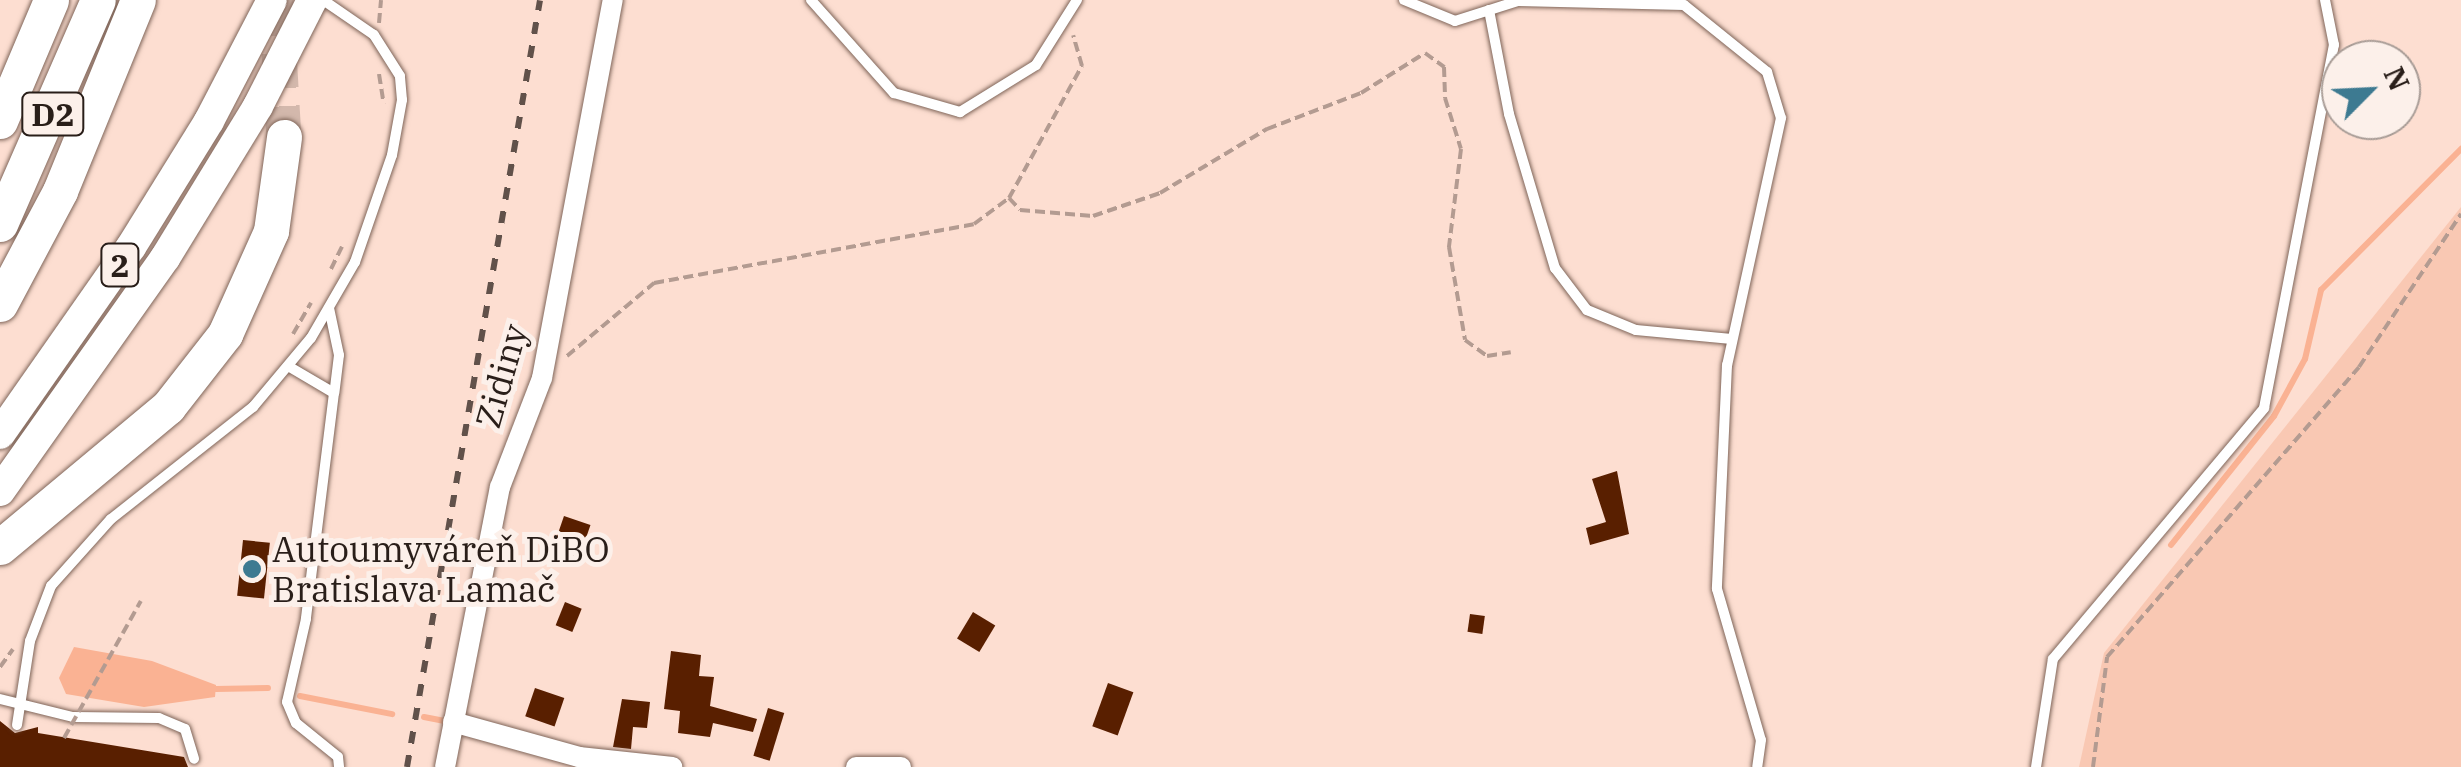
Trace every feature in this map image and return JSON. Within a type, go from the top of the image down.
[{"type":"highway","points":[[0,120],[51,0]]},
{"type":"highway","name":"D2","points":[[0,224],[98,0]]},
{"type":"highway","name":"D2","points":[[0,304],[60,191],[138,0]]},
{"type":"highway","points":[[0,547],[168,406],[226,334],[270,231],[284,137]]},
{"type":"main road","name":"2","points":[[0,434],[132,248],[209,122],[272,0]]},
{"type":"main road","name":"2","points":[[0,491],[164,258],[258,106],[312,0]]},
{"type":"street","name":"Zidiny","points":[[444,767],[500,487],[542,378],[613,0]]},
{"type":"street","points":[[452,722],[580,757],[672,767]]},
{"type":"street","points":[[856,767],[901,767]]},
{"type":"lane","points":[[17,725],[30,641],[51,586],[111,518],[220,439],[288,366],[330,308],[373,216],[402,100],[394,61],[374,35],[323,0]]},
{"type":"lane","points":[[811,0],[894,93],[960,112],[1036,65],[1078,0]]},
{"type":"lane","points":[[1404,0],[1455,20],[1518,0],[1684,5],[1767,72],[1781,118],[1732,339],[1717,589],[1761,740],[1757,767]]},
{"type":"lane","points":[[2036,767],[2053,659],[2264,408],[2334,46],[2325,0]]},
{"type":"lane","points":[[1489,10],[1509,114],[1555,268],[1587,310],[1636,330],[1732,339]]},
{"type":"lane","points":[[330,308],[339,355],[306,620],[287,702],[296,723],[338,756],[339,767]]},
{"type":"lane","points":[[288,366],[334,392]]},
{"type":"lane","points":[[0,698],[74,717],[158,718],[186,729],[194,759]]},
{"type":"path","points":[[374,35],[384,11],[381,0]]},
{"type":"path","points":[[542,378],[654,283],[974,224],[1009,198],[1082,66],[1066,16]]},
{"type":"path","points":[[1009,198],[1020,210],[1093,216],[1160,193],[1240,144],[1361,94],[1425,53],[1444,67],[1445,98],[1460,149],[1449,247],[1465,340],[1487,356],[1511,352]]},
{"type":"path","points":[[2093,767],[2107,656],[2359,367],[2461,214]]},
{"type":"path","points":[[64,738],[142,600]]},
{"type":"shaded area","points":[[2461,207],[2461,767],[2079,767],[2104,653]]},
{"type":"shaded area","points":[[74,647],[152,661],[216,685],[215,697],[144,707],[66,694],[59,678]]},
{"type":"building","points":[[1617,471],[1629,534],[1590,545],[1586,528],[1606,522],[1592,479]]},
{"type":"building","points":[[564,516],[590,525],[578,560],[552,551]]},
{"type":"building","name":"Autoumyváreň DiBO Bratislava Lamač","points":[[243,540],[270,543],[264,599],[237,596]]},
{"type":"building","points":[[565,602],[582,609],[572,632],[556,625]]},
{"type":"building","points":[[973,612],[995,625],[979,652],[957,639]]},
{"type":"building","points":[[1470,614],[1485,616],[1482,634],[1467,632]]},
{"type":"building","points":[[671,651],[701,655],[699,676],[714,677],[710,706],[757,719],[753,732],[713,723],[710,737],[678,733],[680,711],[664,709]]},
{"type":"building","points":[[1108,683],[1133,692],[1118,735],[1092,726]]},
{"type":"building","points":[[535,688],[564,698],[555,726],[525,716]]},
{"type":"building","points":[[622,699],[650,702],[647,728],[633,727],[631,749],[613,747]]},
{"type":"building","points":[[768,708],[784,713],[770,761],[753,756]]},
{"type":"building","points":[[0,721],[15,733],[38,727],[38,733],[184,757],[188,767],[0,767]]},
{"type":"waterway","points":[[2171,545],[2274,416],[2305,359],[2321,290],[2461,149]]},
{"type":"waterway","points":[[216,689],[268,688]]},
{"type":"waterway","points":[[300,696],[392,714]]},
{"type":"waterway","points":[[424,717],[445,721]]},
{"type":"tunnel","points":[[276,0],[284,137]]},
{"type":"railway","points":[[407,767],[540,0]]},
{"type":"place","name":"Autoumyváreň DiBO Bratislava Lamač","points":[[252,569]]}]
